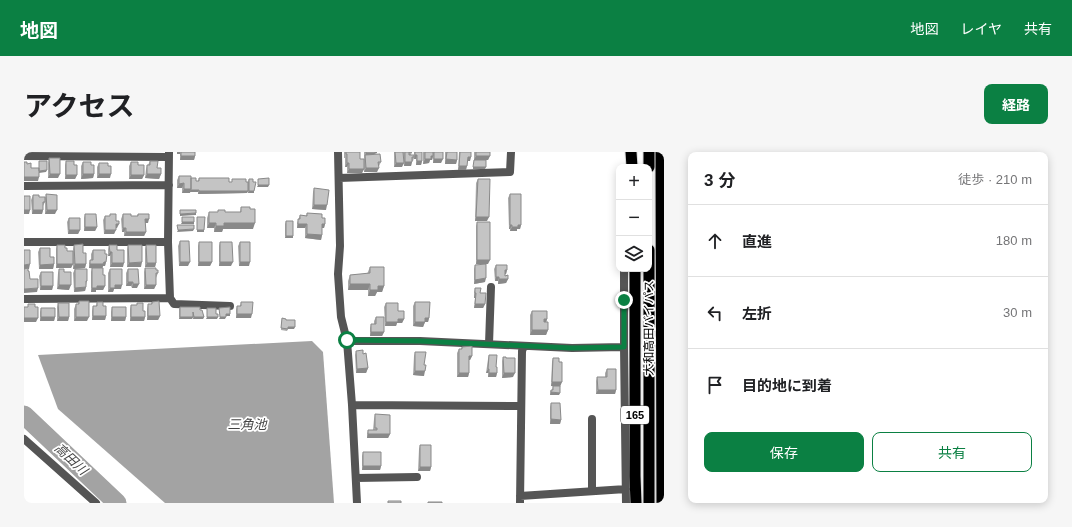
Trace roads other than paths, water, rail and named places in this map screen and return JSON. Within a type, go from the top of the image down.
[{"type":"highway","points":[[630,152],[632,164]]},
{"type":"highway","points":[[649,152],[649,164]]},
{"type":"highway","name":"大和高田バイパス","points":[[661,152],[662,503]]},
{"type":"highway","name":"165","points":[[635,272],[634,353],[636,503]]},
{"type":"highway","name":"大和高田バイパス","points":[[649,272],[649,503]]},
{"type":"street","points":[[338,152],[340,246],[338,274],[341,317],[347,340],[357,503]]},
{"type":"street","points":[[339,178],[510,172],[511,152]]},
{"type":"street","points":[[628,164],[630,152]]},
{"type":"street","points":[[24,156],[169,154],[168,242],[170,298],[174,304],[230,306]]},
{"type":"street","points":[[24,186],[169,185]]},
{"type":"street","points":[[24,242],[168,242]]},
{"type":"street","points":[[624,272],[626,503]]},
{"type":"street","points":[[489,344],[491,287]]},
{"type":"street","points":[[24,300],[170,298]]},
{"type":"street","points":[[347,340],[420,341],[572,348],[624,347]]},
{"type":"street","points":[[524,346],[522,352],[520,500],[592,491],[626,489]]},
{"type":"street","points":[[352,405],[522,406]]},
{"type":"street","points":[[592,419],[592,491]]},
{"type":"street","points":[[24,439],[96,503]]},
{"type":"street","points":[[356,478],[416,478]]},
{"type":"water","name":"三角池","points":[[312,341],[323,352],[334,503],[165,503],[58,409],[38,355]]},
{"type":"waterway","name":"高田川","points":[[24,415],[117,503]]}]
